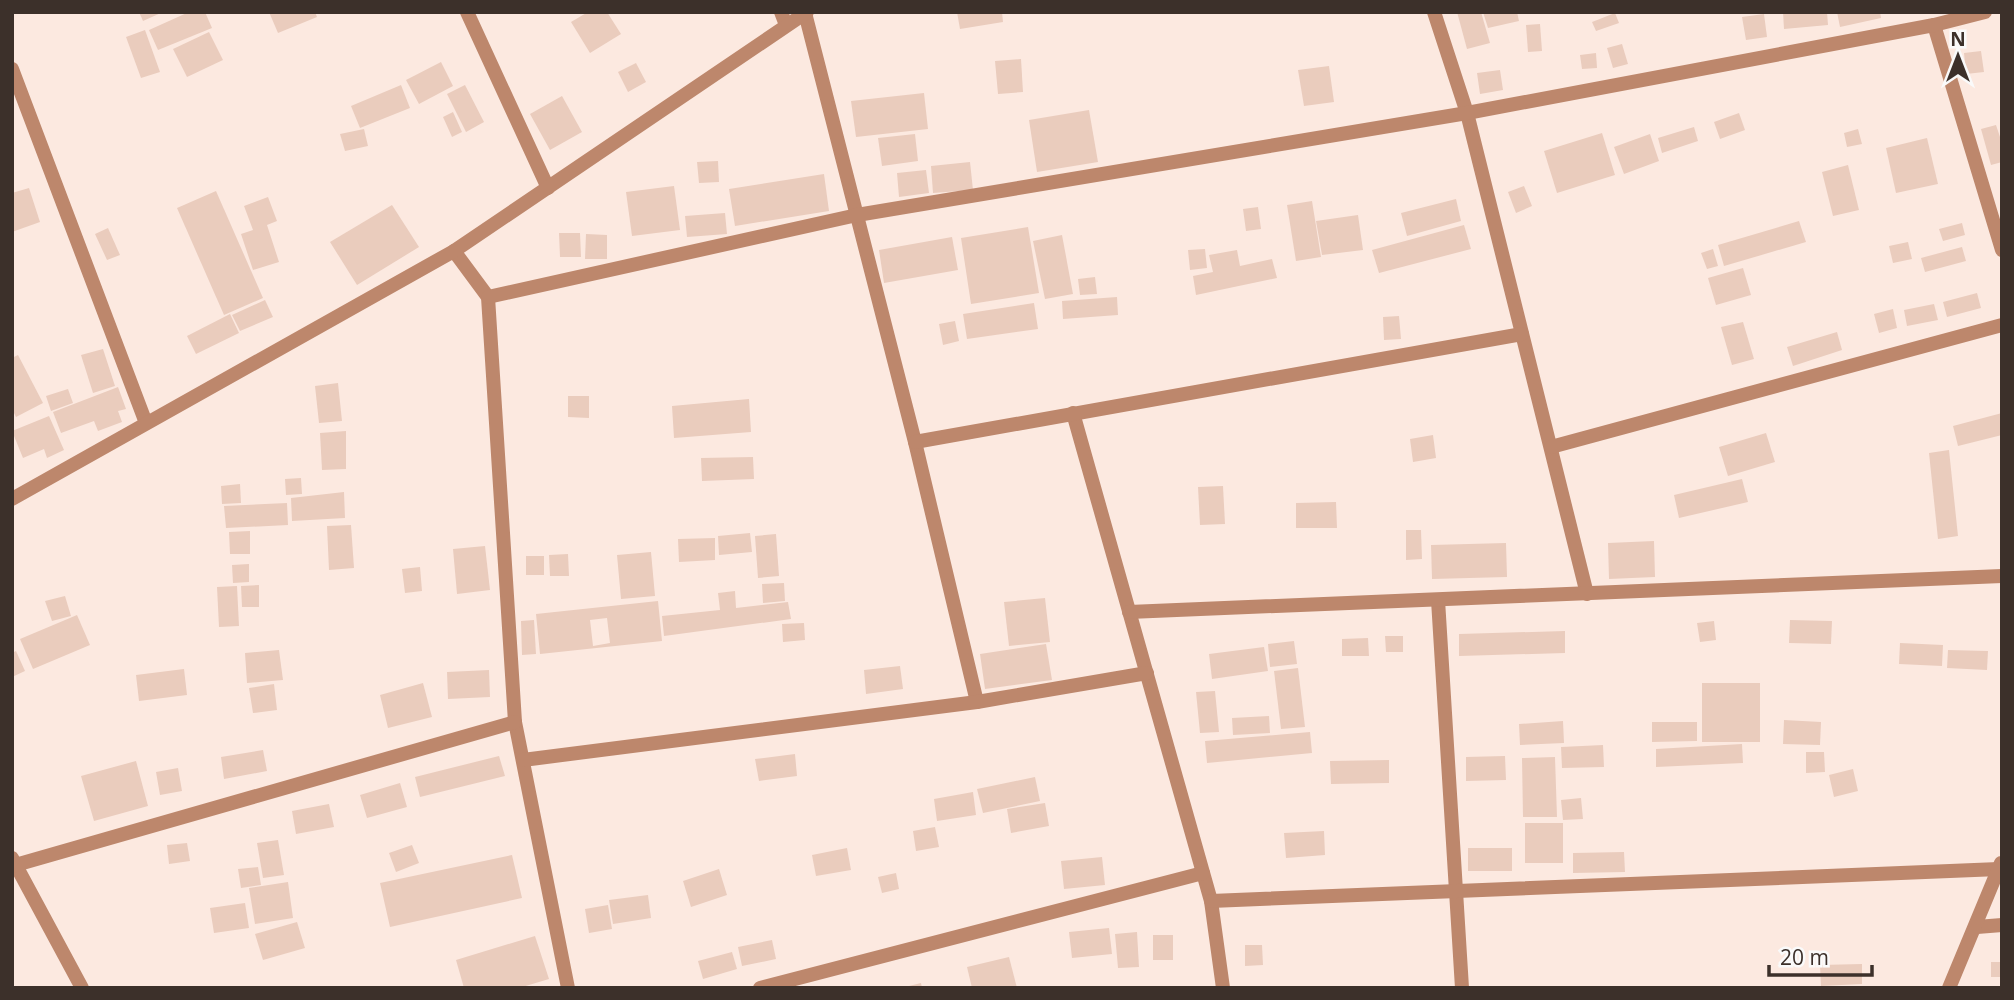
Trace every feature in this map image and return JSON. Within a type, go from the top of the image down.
[{"type":"street","points":[[467,12],[548,187]]},
{"type":"street","points":[[1434,12],[1467,113],[1587,594]]},
{"type":"street","points":[[488,297],[857,215],[1467,113],[1934,25],[1985,12]]},
{"type":"street","points":[[12,499],[454,251],[784,18],[806,13],[915,442],[977,702]]},
{"type":"street","points":[[1934,25],[2002,250]]},
{"type":"street","points":[[12,69],[146,423]]},
{"type":"street","points":[[454,251],[488,297],[515,722],[568,988]]},
{"type":"street","points":[[1551,447],[2002,325]]},
{"type":"street","points":[[915,442],[1522,334]]},
{"type":"street","points":[[1073,413],[1211,901],[1223,988]]},
{"type":"street","points":[[1129,612],[2002,576]]},
{"type":"street","points":[[1438,600],[1462,988]]},
{"type":"street","points":[[523,760],[977,702],[1147,673]]},
{"type":"street","points":[[82,988],[13,863],[515,722]]},
{"type":"street","points":[[1211,901],[2000,866],[1977,927],[1949,988]]},
{"type":"street","points":[[760,988],[811,981],[1203,873]]},
{"type":"street","points":[[1977,927],[2002,925]]},
{"type":"building","points":[[139,12],[163,12],[143,21]]},
{"type":"building","points":[[189,12],[205,12],[212,28],[158,50],[149,30]]},
{"type":"building","points":[[269,12],[315,12],[317,17],[278,33]]},
{"type":"building","points":[[588,12],[607,12],[621,34],[590,53],[571,22]]},
{"type":"building","points":[[957,12],[1002,12],[1003,22],[960,29]]},
{"type":"building","points":[[1457,12],[1481,12],[1490,43],[1467,49]]},
{"type":"building","points":[[1483,12],[1517,12],[1519,21],[1488,28]]},
{"type":"building","points":[[1783,12],[1827,12],[1828,25],[1784,29]]},
{"type":"building","points":[[1837,12],[1880,12],[1881,18],[1840,27]]},
{"type":"building","points":[[1615,13],[1619,23],[1596,31],[1592,22]]},
{"type":"building","points":[[1764,14],[1767,37],[1746,40],[1742,17]]},
{"type":"building","points":[[1540,24],[1542,51],[1528,52],[1526,25]]},
{"type":"building","points":[[145,30],[160,72],[141,78],[126,37]]},
{"type":"building","points":[[209,32],[223,60],[187,77],[173,49]]},
{"type":"building","points":[[1622,44],[1628,64],[1613,68],[1607,48]]},
{"type":"building","points":[[1981,51],[1984,72],[1966,74],[1964,53]]},
{"type":"building","points":[[1596,53],[1597,68],[1582,69],[1580,55]]},
{"type":"building","points":[[1021,59],[1023,92],[998,94],[995,61]]},
{"type":"building","points":[[441,62],[453,86],[419,104],[406,80]]},
{"type":"building","points":[[636,63],[646,82],[628,92],[618,72]]},
{"type":"building","points":[[1329,66],[1334,102],[1304,106],[1298,70]]},
{"type":"building","points":[[1500,70],[1503,90],[1480,94],[1477,73]]},
{"type":"building","points":[[401,85],[410,108],[360,128],[351,106]]},
{"type":"building","points":[[465,85],[484,122],[466,132],[447,94]]},
{"type":"building","points":[[924,93],[928,129],[856,137],[851,101]]},
{"type":"building","points":[[562,96],[582,132],[550,150],[530,114]]},
{"type":"building","points":[[1089,110],[1098,162],[1037,172],[1029,120]]},
{"type":"building","points":[[453,112],[462,132],[452,137],[443,117]]},
{"type":"building","points":[[1739,113],[1745,130],[1720,139],[1714,122]]},
{"type":"building","points":[[1996,125],[2002,143],[2002,162],[1991,165],[1981,129]]},
{"type":"building","points":[[1694,127],[1698,141],[1662,153],[1658,138]]},
{"type":"building","points":[[364,129],[368,146],[345,151],[340,134]]},
{"type":"building","points":[[1858,129],[1862,144],[1847,147],[1844,133]]},
{"type":"building","points":[[1602,133],[1615,175],[1557,193],[1544,151]]},
{"type":"building","points":[[915,134],[918,161],[882,166],[878,138]]},
{"type":"building","points":[[1650,134],[1659,161],[1624,174],[1614,147]]},
{"type":"building","points":[[1927,138],[1938,184],[1896,193],[1886,148]]},
{"type":"building","points":[[718,161],[719,182],[699,183],[697,162]]},
{"type":"building","points":[[970,162],[973,190],[933,193],[931,166]]},
{"type":"building","points":[[1848,165],[1859,210],[1833,216],[1822,172]]},
{"type":"building","points":[[926,170],[929,193],[899,197],[897,173]]},
{"type":"building","points":[[824,174],[829,211],[735,226],[729,189]]},
{"type":"building","points":[[674,186],[680,230],[632,236],[626,192]]},
{"type":"building","points":[[1524,186],[1532,206],[1516,213],[1508,192]]},
{"type":"building","points":[[29,188],[40,222],[12,232],[12,193]]},
{"type":"building","points":[[216,191],[263,298],[224,315],[177,208]]},
{"type":"building","points":[[268,197],[277,221],[267,225],[279,262],[253,270],[241,234],[253,230],[244,206]]},
{"type":"building","points":[[1456,199],[1461,221],[1407,236],[1401,213]]},
{"type":"building","points":[[1312,201],[1321,257],[1296,261],[1287,205]]},
{"type":"building","points":[[392,205],[419,247],[357,285],[330,242]]},
{"type":"building","points":[[1258,207],[1261,229],[1246,231],[1243,209]]},
{"type":"building","points":[[725,213],[727,234],[687,237],[685,216]]},
{"type":"building","points":[[1358,215],[1363,250],[1322,255],[1316,221]]},
{"type":"building","points":[[1799,221],[1806,242],[1724,266],[1718,245]]},
{"type":"building","points":[[1962,223],[1965,235],[1943,241],[1939,229]]},
{"type":"building","points":[[1464,225],[1471,249],[1379,273],[1372,250]]},
{"type":"building","points":[[1028,227],[1039,293],[971,304],[961,238]]},
{"type":"building","points":[[108,228],[120,255],[107,260],[95,234]]},
{"type":"building","points":[[559,233],[580,233],[581,257],[560,257]]},
{"type":"building","points":[[586,234],[607,235],[607,259],[585,259]]},
{"type":"building","points":[[1062,235],[1073,294],[1045,299],[1033,241]]},
{"type":"building","points":[[952,237],[958,270],[884,283],[879,250]]},
{"type":"building","points":[[1908,242],[1912,259],[1893,263],[1889,246]]},
{"type":"building","points":[[1962,247],[1966,261],[1925,272],[1921,258]]},
{"type":"building","points":[[1205,249],[1207,268],[1190,270],[1188,250]]},
{"type":"building","points":[[1713,249],[1718,266],[1707,269],[1701,253]]},
{"type":"building","points":[[1237,250],[1240,266],[1272,259],[1277,278],[1196,295],[1193,276],[1213,272],[1209,255]]},
{"type":"building","points":[[1743,268],[1751,295],[1716,305],[1708,278]]},
{"type":"building","points":[[1095,277],[1097,294],[1080,295],[1078,279]]},
{"type":"building","points":[[1977,293],[1981,308],[1947,317],[1943,302]]},
{"type":"building","points":[[1117,297],[1118,315],[1063,319],[1062,301]]},
{"type":"building","points":[[265,300],[273,317],[240,331],[232,315]]},
{"type":"building","points":[[1034,303],[1038,329],[967,339],[963,314]]},
{"type":"building","points":[[1934,304],[1938,320],[1907,326],[1904,310]]},
{"type":"building","points":[[1893,309],[1897,328],[1879,333],[1874,314]]},
{"type":"building","points":[[230,314],[239,333],[196,354],[187,336]]},
{"type":"building","points":[[1399,316],[1401,339],[1384,340],[1383,317]]},
{"type":"building","points":[[955,321],[959,341],[943,345],[939,324]]},
{"type":"building","points":[[1743,322],[1754,359],[1732,365],[1721,327]]},
{"type":"building","points":[[1837,332],[1842,350],[1793,366],[1787,347]]},
{"type":"building","points":[[103,349],[115,386],[93,393],[81,355]]},
{"type":"building","points":[[18,355],[43,403],[16,417],[12,409],[12,358]]},
{"type":"building","points":[[338,383],[342,421],[319,423],[315,386]]},
{"type":"building","points":[[118,387],[126,409],[118,411],[122,422],[98,431],[94,421],[61,433],[53,412]]},
{"type":"building","points":[[68,389],[73,403],[51,411],[46,396]]},
{"type":"building","points":[[568,396],[589,396],[589,418],[568,417]]},
{"type":"building","points":[[749,399],[751,432],[674,438],[672,406]]},
{"type":"building","points":[[2002,413],[2002,435],[1958,446],[1953,426]]},
{"type":"building","points":[[49,416],[64,450],[47,458],[44,449],[23,458],[12,431]]},
{"type":"building","points":[[346,431],[346,469],[322,470],[320,433]]},
{"type":"building","points":[[1766,433],[1775,462],[1728,476],[1719,447]]},
{"type":"building","points":[[1433,435],[1436,458],[1413,462],[1410,439]]},
{"type":"building","points":[[1949,450],[1958,536],[1938,539],[1929,453]]},
{"type":"building","points":[[753,457],[754,479],[702,481],[701,458]]},
{"type":"building","points":[[301,478],[302,494],[286,495],[285,479]]},
{"type":"building","points":[[1742,479],[1748,502],[1679,518],[1674,495]]},
{"type":"building","points":[[240,484],[241,503],[222,504],[221,486]]},
{"type":"building","points":[[1223,486],[1225,524],[1200,525],[1198,487]]},
{"type":"building","points":[[344,492],[345,518],[292,521],[291,498]]},
{"type":"building","points":[[1336,502],[1337,528],[1296,528],[1296,503]]},
{"type":"building","points":[[287,503],[288,525],[226,528],[224,506]]},
{"type":"building","points":[[351,525],[354,568],[329,570],[327,526]]},
{"type":"building","points":[[1406,530],[1421,530],[1422,559],[1406,560]]},
{"type":"building","points":[[250,531],[250,554],[230,554],[229,532]]},
{"type":"building","points":[[750,533],[752,552],[719,555],[718,536]]},
{"type":"building","points":[[776,534],[779,576],[758,578],[755,536]]},
{"type":"building","points":[[715,538],[715,560],[679,562],[678,539]]},
{"type":"building","points":[[1654,541],[1655,577],[1609,579],[1608,543]]},
{"type":"building","points":[[1506,543],[1507,577],[1432,579],[1431,545]]},
{"type":"building","points":[[485,546],[490,590],[457,594],[453,549]]},
{"type":"building","points":[[651,552],[655,596],[621,599],[617,555]]},
{"type":"building","points":[[568,554],[569,576],[550,576],[549,555]]},
{"type":"building","points":[[526,556],[544,556],[544,575],[526,575]]},
{"type":"building","points":[[249,564],[249,582],[233,583],[232,565]]},
{"type":"building","points":[[420,567],[422,591],[405,593],[402,569]]},
{"type":"building","points":[[784,583],[785,601],[763,603],[762,584]]},
{"type":"building","points":[[259,585],[259,607],[242,607],[241,586]]},
{"type":"building","points":[[237,586],[239,626],[219,627],[217,587]]},
{"type":"building","points":[[735,591],[736,608],[788,602],[791,619],[664,636],[662,616],[720,610],[718,593]]},
{"type":"building","points":[[65,596],[71,616],[52,621],[45,601]]},
{"type":"building","points":[[1045,598],[1050,642],[1009,646],[1004,602]]},
{"type":"building","points":[[658,601],[662,641],[540,654],[536,614]],"holes":[[[607,618],[610,643],[593,646],[590,620]]]},
{"type":"building","points":[[77,615],[90,645],[33,669],[20,639]]},
{"type":"building","points":[[534,620],[536,654],[522,655],[521,621]]},
{"type":"building","points":[[1790,620],[1832,621],[1831,644],[1789,643]]},
{"type":"building","points":[[1714,621],[1716,640],[1700,642],[1697,623]]},
{"type":"building","points":[[804,623],[805,640],[783,642],[782,624]]},
{"type":"building","points":[[1565,631],[1565,653],[1459,656],[1459,634]]},
{"type":"building","points":[[1385,636],[1403,636],[1403,652],[1386,652]]},
{"type":"building","points":[[1368,638],[1369,656],[1342,656],[1342,639]]},
{"type":"building","points":[[1294,641],[1297,664],[1270,667],[1268,644]]},
{"type":"building","points":[[1900,643],[1943,645],[1942,666],[1899,664]]},
{"type":"building","points":[[1046,644],[1052,680],[985,689],[980,654]]},
{"type":"building","points":[[1264,647],[1268,671],[1212,679],[1209,654]]},
{"type":"building","points":[[279,650],[283,680],[247,683],[245,653]]},
{"type":"building","points":[[1948,650],[1988,651],[1987,670],[1947,668]]},
{"type":"building","points":[[16,651],[25,671],[12,677],[12,653]]},
{"type":"building","points":[[900,666],[903,689],[866,694],[864,670]]},
{"type":"building","points":[[1298,668],[1305,727],[1281,729],[1274,671]]},
{"type":"building","points":[[184,669],[187,695],[139,701],[136,675]]},
{"type":"building","points":[[489,670],[490,697],[448,699],[447,672]]},
{"type":"building","points":[[423,683],[432,717],[388,728],[380,695]]},
{"type":"building","points":[[1702,683],[1760,683],[1760,742],[1702,742]]},
{"type":"building","points":[[274,684],[277,710],[253,713],[249,688]]},
{"type":"building","points":[[1215,691],[1219,732],[1200,733],[1196,692]]},
{"type":"building","points":[[1269,716],[1270,733],[1233,735],[1232,718]]},
{"type":"building","points":[[1784,720],[1821,722],[1820,745],[1783,744]]},
{"type":"building","points":[[1563,721],[1564,743],[1520,745],[1519,724]]},
{"type":"building","points":[[1652,722],[1697,722],[1697,741],[1652,742]]},
{"type":"building","points":[[1310,732],[1312,753],[1207,763],[1205,741]]},
{"type":"building","points":[[1742,744],[1743,763],[1656,767],[1656,749]]},
{"type":"building","points":[[1603,745],[1604,767],[1562,768],[1561,747]]},
{"type":"building","points":[[263,750],[267,771],[224,779],[221,757]]},
{"type":"building","points":[[1806,752],[1824,752],[1825,772],[1806,773]]},
{"type":"building","points":[[795,754],[797,776],[759,781],[755,759]]},
{"type":"building","points":[[499,756],[505,776],[420,797],[415,777]]},
{"type":"building","points":[[1505,756],[1506,780],[1466,781],[1466,757]]},
{"type":"building","points":[[1555,757],[1557,817],[1523,817],[1522,758]]},
{"type":"building","points":[[1389,760],[1389,783],[1331,784],[1330,761]]},
{"type":"building","points":[[136,761],[148,806],[94,821],[81,776]]},
{"type":"building","points":[[178,768],[182,791],[160,795],[156,772]]},
{"type":"building","points":[[1853,769],[1858,791],[1834,797],[1829,775]]},
{"type":"building","points":[[1035,777],[1040,801],[983,813],[977,789]]},
{"type":"building","points":[[400,783],[407,807],[367,818],[360,795]]},
{"type":"building","points":[[973,792],[976,815],[937,821],[934,799]]},
{"type":"building","points":[[1581,798],[1583,819],[1563,820],[1561,800]]},
{"type":"building","points":[[1045,803],[1049,826],[1011,833],[1007,809]]},
{"type":"building","points":[[329,804],[334,827],[296,834],[292,811]]},
{"type":"building","points":[[1525,823],[1563,823],[1563,863],[1525,863]]},
{"type":"building","points":[[935,827],[939,847],[916,851],[913,831]]},
{"type":"building","points":[[1324,831],[1325,855],[1286,858],[1284,833]]},
{"type":"building","points":[[278,840],[284,875],[263,878],[257,843]]},
{"type":"building","points":[[187,843],[190,861],[169,864],[167,845]]},
{"type":"building","points":[[412,845],[419,863],[396,872],[389,853]]},
{"type":"building","points":[[847,848],[851,870],[816,876],[812,855]]},
{"type":"building","points":[[1468,848],[1512,848],[1512,871],[1468,871]]},
{"type":"building","points":[[1624,852],[1625,872],[1573,873],[1573,853]]},
{"type":"building","points":[[512,855],[522,898],[390,927],[380,883]]},
{"type":"building","points":[[1102,857],[1105,885],[1064,889],[1061,861]]},
{"type":"building","points":[[258,867],[261,885],[241,888],[238,869]]},
{"type":"building","points":[[719,869],[727,895],[691,907],[683,881]]},
{"type":"building","points":[[896,873],[899,889],[882,893],[878,877]]},
{"type":"building","points":[[288,882],[293,918],[255,924],[249,888]]},
{"type":"building","points":[[648,895],[651,918],[613,924],[609,900]]},
{"type":"building","points":[[245,903],[249,928],[214,933],[210,908]]},
{"type":"building","points":[[608,905],[612,929],[589,933],[585,909]]},
{"type":"building","points":[[297,922],[305,948],[263,960],[255,934]]},
{"type":"building","points":[[1109,928],[1112,954],[1072,958],[1069,932]]},
{"type":"building","points":[[1137,932],[1139,967],[1118,968],[1115,934]]},
{"type":"building","points":[[1153,935],[1173,935],[1173,960],[1153,960]]},
{"type":"building","points":[[535,936],[549,979],[519,988],[464,988],[456,960]]},
{"type":"building","points":[[772,940],[776,959],[742,966],[738,947]]},
{"type":"building","points":[[1245,945],[1262,945],[1263,965],[1245,966]]},
{"type":"building","points":[[732,952],[737,969],[703,979],[698,961]]},
{"type":"building","points":[[1009,957],[1017,988],[972,988],[967,967]]},
{"type":"building","points":[[1991,962],[2002,962],[2002,977],[1991,977]]},
{"type":"building","points":[[1862,964],[1862,984],[1821,986],[1820,965]]},
{"type":"building","points":[[921,983],[922,988],[905,988],[905,987]]}]
